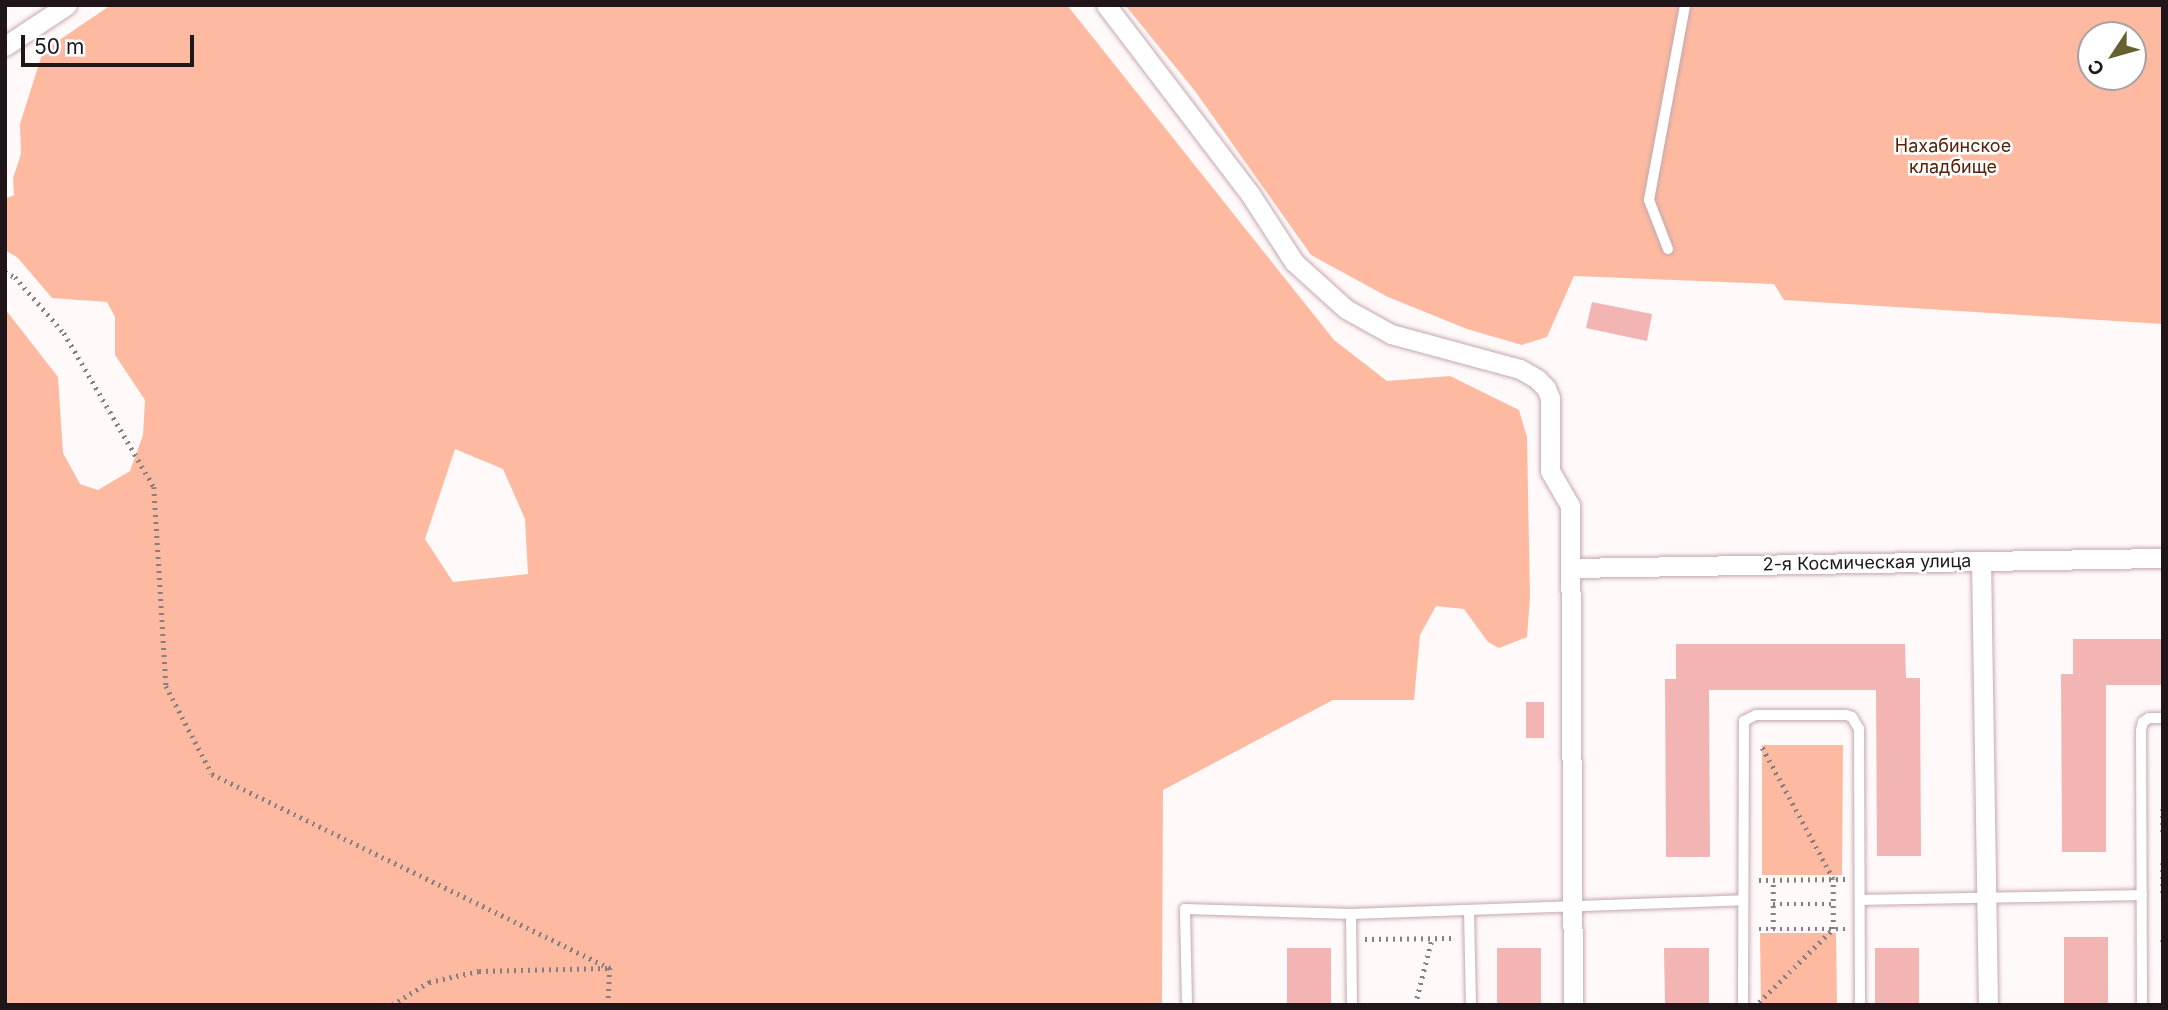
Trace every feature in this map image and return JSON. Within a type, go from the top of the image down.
[{"type":"street","points":[[5,46],[67,5]]},
{"type":"street","points":[[1105,5],[1250,194],[1294,262],[1346,309],[1391,334],[1520,369],[1538,379],[1546,388],[1550,398],[1550,471],[1555,485],[1570,505],[1573,1005]]},
{"type":"street","name":"2-я Космическая улица","points":[[1570,568],[2163,558]]},
{"type":"street","points":[[1981,561],[1989,1005]]},
{"type":"lane","points":[[1668,249],[1649,200],[1685,5]]},
{"type":"lane","points":[[1743,1005],[1742,729],[1747,719],[1756,715],[1846,715],[1857,723],[1860,1005]]},
{"type":"lane","points":[[2141,1005],[2141,730],[2143,722],[2149,718],[2163,718]]},
{"type":"lane","points":[[1860,900],[2141,895]]},
{"type":"lane","points":[[1187,1005],[1185,909],[1352,914],[1743,900]]},
{"type":"lane","points":[[1469,910],[1471,1005]]},
{"type":"lane","points":[[1352,914],[1352,1005]]},
{"type":"path","points":[[5,272],[15,277],[64,333],[154,487],[166,686],[212,774],[610,968]]},
{"type":"path","points":[[1747,719],[1833,879],[1833,929],[1756,1005]]},
{"type":"path","points":[[2163,809],[2163,832]]},
{"type":"path","points":[[2163,863],[2163,898]]},
{"type":"path","points":[[1743,880],[1860,880]]},
{"type":"path","points":[[1773,880],[1773,929]]},
{"type":"path","points":[[1773,904],[1833,904]]},
{"type":"path","points":[[1743,929],[1860,929]]},
{"type":"path","points":[[1415,1005],[1432,938]]},
{"type":"path","points":[[1352,939],[1470,938]]},
{"type":"path","points":[[2163,940],[2163,946]]},
{"type":"path","points":[[392,1005],[429,982],[478,971],[610,968]]},
{"type":"path","points":[[608,1005],[610,968]]},
{"type":"green space","points":[[111,5],[1067,5],[1334,340],[1387,381],[1450,376],[1519,410],[1527,437],[1530,598],[1527,637],[1499,648],[1488,642],[1464,609],[1436,606],[1420,635],[1414,700],[1333,700],[1163,790],[1162,1005],[5,1005],[5,309],[58,377],[63,453],[80,484],[98,490],[130,471],[143,435],[145,400],[115,355],[115,317],[107,302],[52,298],[18,258],[5,250],[5,199],[14,195],[13,178],[21,154],[20,124],[43,51]],"holes":[[[455,449],[503,469],[525,519],[528,574],[453,582],[425,539]]]},
{"type":"green space","name":"Нахабинское кладбище","points":[[1125,5],[2163,5],[2163,324],[1784,300],[1774,284],[1574,276],[1547,337],[1522,345],[1467,329],[1388,297],[1311,255],[1195,91]]},
{"type":"green space","points":[[1762,745],[1843,745],[1842,875],[1762,875]]},
{"type":"green space","points":[[1760,933],[1836,933],[1837,1005],[1761,1005]]},
{"type":"building","points":[[1592,302],[1652,314],[1647,341],[1586,328]]},
{"type":"building","points":[[2073,639],[2163,639],[2163,685],[2106,685],[2106,852],[2062,852],[2061,674],[2073,674]]},
{"type":"building","points":[[1676,644],[1905,644],[1906,678],[1920,678],[1921,856],[1877,856],[1876,690],[1709,690],[1710,857],[1666,857],[1665,679],[1676,679]]},
{"type":"building","points":[[1526,702],[1544,702],[1544,738],[1526,738]]},
{"type":"building","points":[[2064,937],[2108,937],[2108,1005],[2064,1005]]},
{"type":"building","points":[[1287,948],[1331,948],[1331,1005],[1287,1005]]},
{"type":"building","points":[[1497,948],[1541,948],[1541,1005],[1497,1005]]},
{"type":"building","points":[[1664,948],[1709,948],[1709,1005],[1665,1005]]},
{"type":"building","points":[[1875,948],[1919,948],[1919,1005],[1875,1005]]}]
